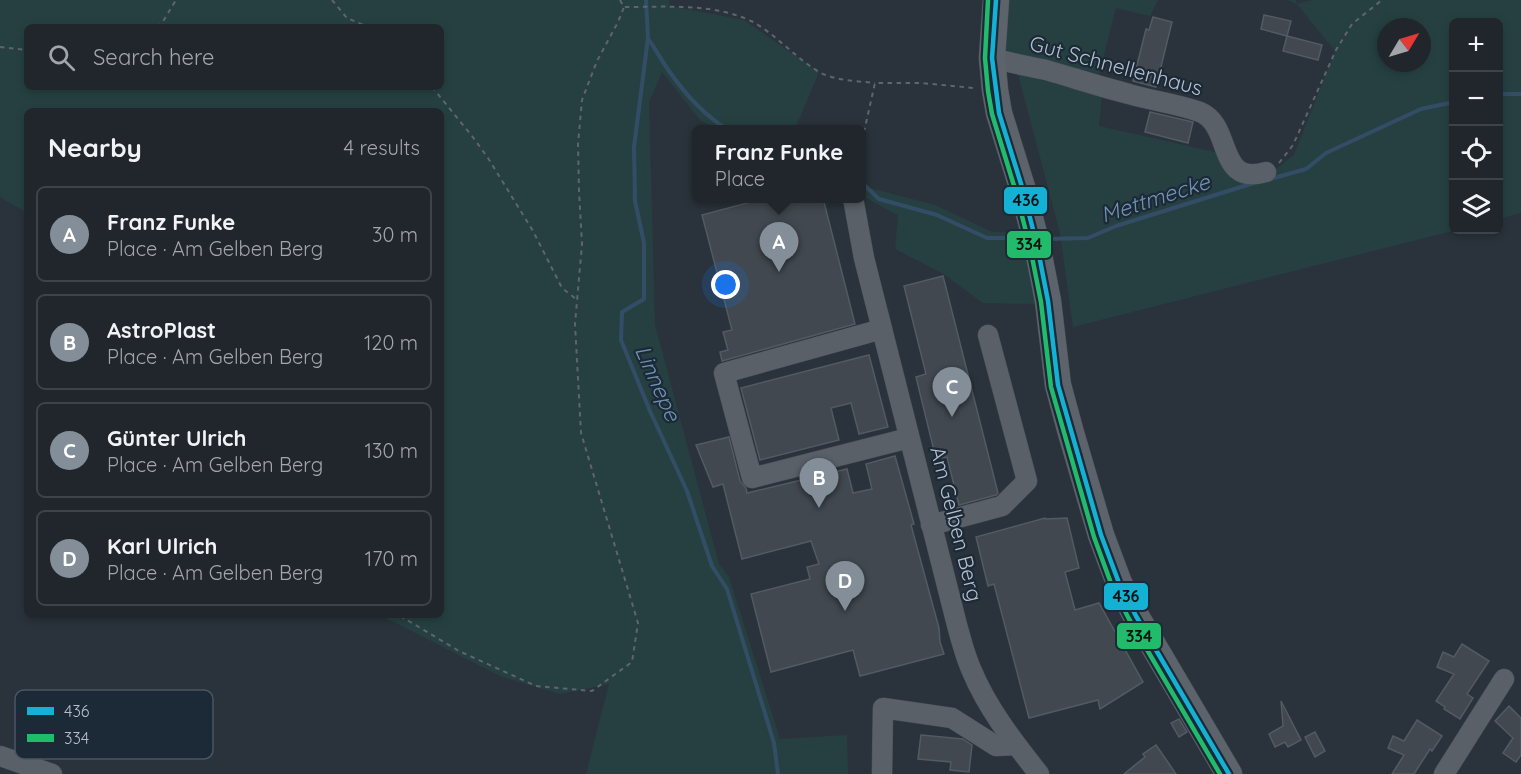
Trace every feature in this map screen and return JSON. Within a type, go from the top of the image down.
[{"type":"main road","points":[[996,0],[992,58],[995,90],[1005,134],[1035,238],[1048,301],[1058,385],[1071,433],[1119,584],[1229,774]]},
{"type":"street","name":"Gut Schnellenhaus","points":[[992,58],[1203,113],[1217,129],[1226,154],[1235,168],[1252,175],[1266,172]]},
{"type":"street","name":"Am Gelben Berg","points":[[854,203],[864,258],[909,438],[970,667],[995,716],[1039,774]]},
{"type":"street","points":[[882,329],[724,373],[752,478],[909,438]]},
{"type":"street","points":[[932,525],[1002,506],[1027,481],[988,335]]},
{"type":"street","points":[[1444,774],[1504,679]]},
{"type":"street","points":[[882,774],[883,708],[952,718],[996,746],[1016,745]]},
{"type":"street","points":[[0,756],[52,774]]},
{"type":"path","points":[[161,24],[176,0]]},
{"type":"path","points":[[332,0],[347,18],[361,24]]},
{"type":"path","points":[[620,0],[624,7]]},
{"type":"path","points":[[1266,172],[1281,161],[1293,146],[1336,50],[1353,24],[1382,0]]},
{"type":"path","points":[[624,7],[720,11],[734,14],[753,22],[819,72],[837,79],[875,83],[921,83],[995,90]]},
{"type":"path","points":[[404,618],[459,651],[536,686],[592,691],[632,662],[638,623],[581,434],[575,324],[582,244],[578,144],[582,100],[597,62],[624,7]]},
{"type":"path","points":[[0,47],[24,50]]},
{"type":"path","points":[[865,125],[875,83]]},
{"type":"path","points":[[434,90],[488,158],[533,231],[562,288],[578,300]]},
{"type":"green space","points":[[0,0],[669,0],[670,6],[744,20],[819,72],[797,125],[710,125],[700,120],[662,72],[649,102],[655,325],[719,564],[729,577],[780,739],[847,735],[848,774],[586,774],[609,684],[560,694],[502,677],[386,618],[444,618],[444,108],[24,108],[24,211],[0,197]]},
{"type":"green space","points":[[1002,0],[1158,0],[1150,16],[1116,8],[1099,74],[999,49]]},
{"type":"green space","points":[[1312,0],[1521,0],[1521,213],[1503,218],[1503,18],[1449,18],[1449,232],[1073,327],[1060,233],[1018,74],[1102,96],[1099,126],[1215,152],[1239,181],[1266,177],[1294,155],[1335,51],[1297,4]]},
{"type":"green space","points":[[866,187],[935,205],[992,232],[1023,233],[1037,304],[983,303],[942,273],[895,249],[898,215],[866,198]]},
{"type":"building","points":[[1264,15],[1291,21],[1287,36],[1261,29]]},
{"type":"building","points":[[1153,17],[1172,22],[1156,87],[1133,81],[1146,29],[1149,30]]},
{"type":"building","points":[[1287,36],[1322,45],[1318,60],[1283,51]]},
{"type":"building","points":[[1150,112],[1193,122],[1188,143],[1145,132]]},
{"type":"building","points":[[747,203],[824,203],[855,324],[722,361],[720,352],[728,350],[723,332],[732,330],[702,215]]},
{"type":"building","points":[[943,276],[998,493],[959,505],[947,457],[936,459],[916,377],[926,374],[904,286]]},
{"type":"building","points":[[869,355],[888,427],[859,434],[851,403],[831,408],[839,440],[760,460],[741,388]]},
{"type":"building","points":[[729,437],[740,481],[747,493],[847,469],[853,493],[872,489],[866,464],[895,456],[914,524],[911,525],[944,654],[860,676],[853,650],[771,672],[751,594],[810,579],[807,567],[819,564],[811,541],[742,559],[723,484],[713,487],[696,445]]},
{"type":"building","points":[[1045,518],[1067,518],[1079,568],[1065,572],[1075,610],[1099,603],[1143,682],[1100,709],[1098,700],[1029,718],[994,584],[988,586],[976,537]]},
{"type":"building","points":[[1462,644],[1489,661],[1467,694],[1473,698],[1460,719],[1436,701],[1454,674],[1437,667],[1443,652],[1454,657]]},
{"type":"building","points":[[1281,701],[1301,740],[1288,747],[1285,742],[1275,747],[1269,734],[1283,726]]},
{"type":"building","points":[[1509,706],[1521,718],[1521,755],[1516,762],[1503,753],[1513,738],[1495,721]]},
{"type":"building","points":[[1179,719],[1187,732],[1179,737],[1171,723]]},
{"type":"building","points":[[1417,720],[1442,736],[1432,751],[1430,749],[1414,774],[1392,774],[1404,755],[1388,748],[1393,736],[1404,741]]},
{"type":"building","points":[[1315,732],[1325,751],[1315,757],[1305,737]]},
{"type":"building","points":[[921,735],[963,739],[972,745],[969,772],[950,770],[951,762],[918,759]]},
{"type":"building","points":[[1156,745],[1176,774],[1124,774],[1145,757],[1143,754]]},
{"type":"waterway","name":"Linnepe","points":[[646,0],[648,38],[634,147],[635,201],[644,243],[644,299],[622,312],[621,340],[650,411],[687,491],[712,566],[727,589],[774,743],[778,774]]},
{"type":"waterway","name":"Mettmecke","points":[[648,39],[688,96],[721,125]]},
{"type":"waterway","name":"Mettmecke","points":[[1503,94],[1521,94]]},
{"type":"waterway","name":"Mettmecke","points":[[1270,179],[1306,169],[1326,153],[1421,109],[1449,103]]},
{"type":"waterway","name":"Mettmecke","points":[[1046,239],[1088,238],[1116,226],[1257,182]]},
{"type":"waterway","name":"Mettmecke","points":[[866,187],[879,199],[937,215],[987,238],[1026,238]]},
{"type":"transit line","name":"334","points":[[988,0],[985,58],[992,114],[1030,247],[1041,302],[1051,387],[1094,537],[1112,586],[1129,619],[1220,774]]},
{"type":"transit line","name":"436","points":[[996,0],[992,58],[999,113],[1037,245],[1048,301],[1058,385],[1101,535],[1119,583],[1136,616],[1229,774]]},
{"type":"place","name":"Franz Funke","points":[[779,272]]},
{"type":"place","name":"Günter Ulrich","points":[[952,417]]},
{"type":"place","name":"AstroPlast","points":[[819,508]]},
{"type":"place","name":"Karl Ulrich","points":[[845,611]]}]
